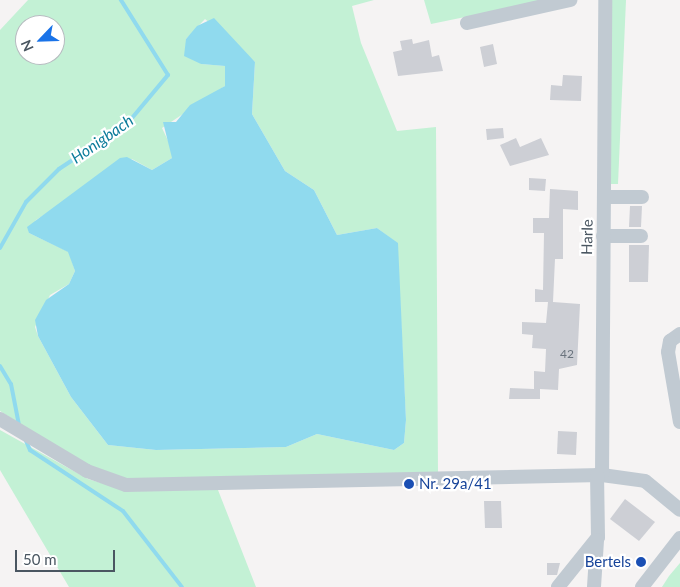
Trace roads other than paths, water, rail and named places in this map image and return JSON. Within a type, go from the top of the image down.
[{"type":"street","points":[[467,23],[570,0]]},
{"type":"street","name":"Harle","points":[[594,587],[598,537],[604,236],[605,0]]},
{"type":"street","points":[[604,197],[642,197]]},
{"type":"street","points":[[604,236],[641,236]]},
{"type":"street","points":[[680,334],[670,341],[668,352],[680,422]]},
{"type":"street","points":[[5,422],[30,435],[87,471],[126,485],[599,475],[645,481],[680,510]]},
{"type":"street","points":[[558,587],[598,537]]},
{"type":"street","points":[[642,587],[680,538]]},
{"type":"water","points":[[214,18],[255,62],[252,114],[285,171],[314,190],[337,235],[377,228],[398,243],[406,420],[404,443],[394,450],[317,434],[286,447],[156,450],[108,445],[71,397],[38,336],[35,320],[46,300],[69,284],[75,271],[68,252],[29,233],[27,227],[120,158],[127,157],[152,170],[172,158],[163,122],[176,122],[190,105],[225,86],[225,66],[201,64],[184,56],[186,39],[197,26]]},
{"type":"waterway","name":"Honigbach","points":[[0,248],[26,202],[59,169],[127,124],[168,75],[121,0]]},
{"type":"waterway","name":"Honigbach","points":[[0,366],[11,384],[19,425]]},
{"type":"waterway","name":"Honigbach","points":[[26,441],[30,450],[123,511],[182,587]]},
{"type":"place","name":"Nr. 29a/41","points":[[409,484]]},
{"type":"place","name":"Bertels","points":[[641,562]]}]
